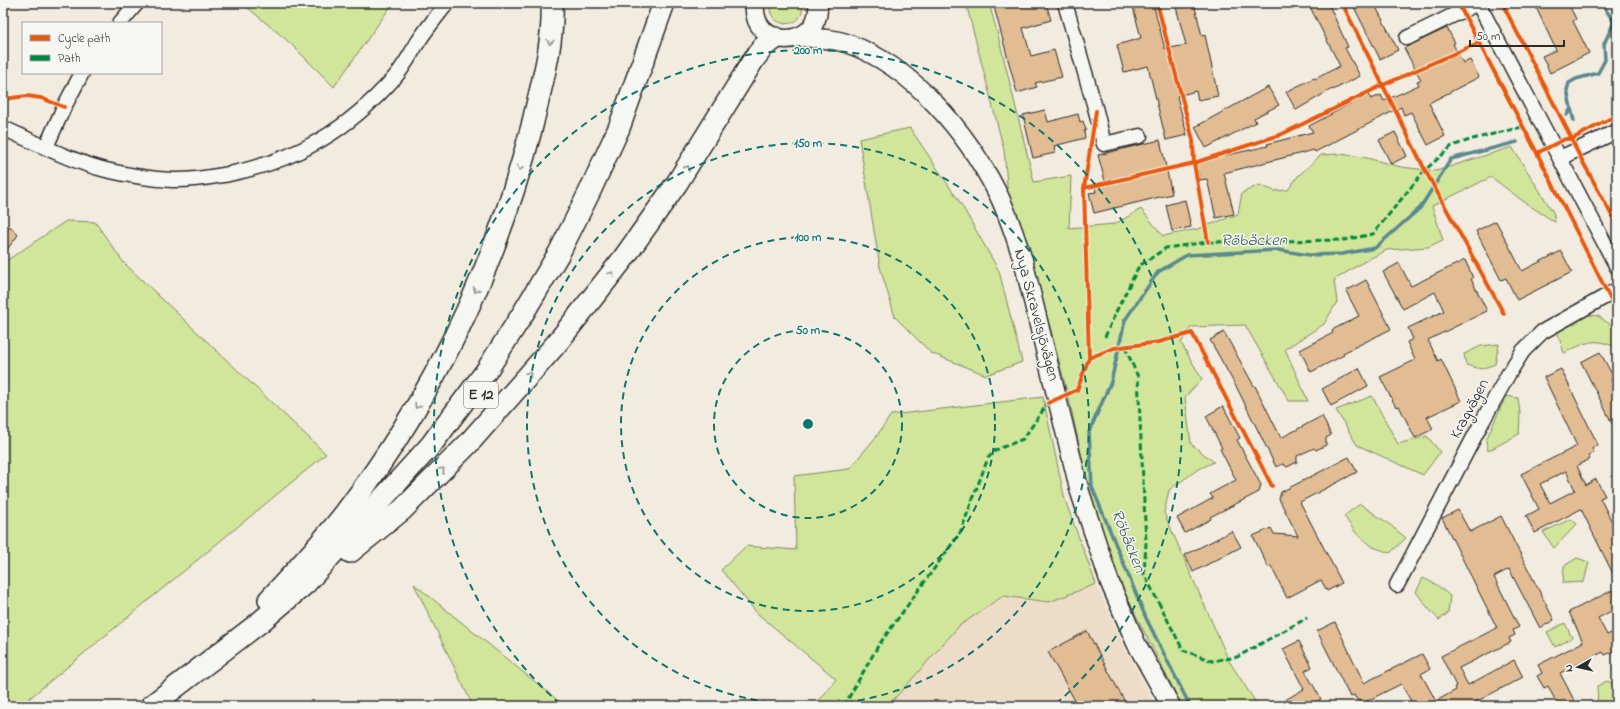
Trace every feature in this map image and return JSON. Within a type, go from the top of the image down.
[{"type":"highway","points":[[180,683],[249,620],[297,570],[342,517],[388,452],[428,387],[458,332],[490,260],[511,200],[545,72],[551,36],[552,3]]},
{"type":"highway","name":"E 12","points":[[151,706],[259,623],[306,583],[431,445],[487,370],[559,253],[589,193],[619,128],[664,3]]},
{"type":"highway","name":"E 12","points":[[174,706],[266,633],[350,552],[438,452],[495,377],[566,259],[600,197],[628,134],[651,74],[675,3]]},
{"type":"highway","points":[[350,552],[402,510],[468,444],[557,343],[623,259],[677,183],[754,59],[764,46],[776,38]]},
{"type":"main road","points":[[751,6],[758,22],[764,30],[776,38]]},
{"type":"main road","points":[[798,37],[810,29],[818,9]]},
{"type":"main road","name":"Nya Skravelsjövägen","points":[[818,9],[832,34],[848,44]]},
{"type":"main road","name":"Nya Skravelsjövägen","points":[[776,38],[824,38],[848,44],[872,54],[894,68],[939,108],[964,140],[997,192],[1023,260],[1080,492],[1110,583],[1136,643],[1172,706]]},
{"type":"street","points":[[121,22],[137,3]]},
{"type":"street","points":[[3,128],[76,160],[132,175],[172,180],[211,177],[273,163],[307,148],[340,128],[368,104],[396,76],[423,34],[447,3]]},
{"type":"street","points":[[1065,3],[1104,144],[1140,136]]},
{"type":"street","points":[[1407,38],[1478,3],[1617,267]]},
{"type":"street","points":[[46,147],[64,107],[81,74]]},
{"type":"street","points":[[1560,158],[1617,131]]},
{"type":"street","name":"Kragvägen","points":[[1397,585],[1482,422],[1509,373],[1523,352],[1542,332],[1617,290]]},
{"type":"shaded area","points":[[1096,584],[1126,650],[1156,706],[888,706],[959,626],[1003,596],[1049,602]]},
{"type":"green space","points":[[242,3],[393,3],[334,87],[289,42]]},
{"type":"green space","points":[[770,3],[802,3],[802,12],[799,19],[786,24],[774,18],[770,12]]},
{"type":"green space","points":[[966,3],[989,3],[1034,182],[1071,176],[1069,228],[1115,224],[1141,209],[1163,236],[1198,229],[1238,214],[1242,193],[1259,185],[1275,191],[1288,190],[1298,176],[1321,155],[1340,154],[1363,157],[1401,167],[1436,171],[1512,147],[1553,212],[1555,222],[1527,204],[1491,177],[1432,206],[1443,240],[1428,247],[1387,250],[1365,261],[1334,280],[1337,302],[1324,324],[1285,349],[1308,401],[1289,401],[1245,325],[1191,327],[1181,343],[1202,379],[1185,397],[1191,444],[1214,462],[1197,470],[1169,490],[1164,513],[1229,661],[1258,706],[1182,706],[1118,580],[1088,486],[1070,403],[1050,327],[1008,196],[1004,150]]},
{"type":"green space","points":[[910,128],[961,204],[999,271],[1022,362],[986,375],[931,353],[895,317],[880,267],[859,139]]},
{"type":"green space","points":[[66,221],[95,222],[124,263],[326,454],[20,706],[3,706],[3,263]]},
{"type":"green space","points":[[1584,314],[1598,316],[1617,329],[1617,348],[1602,342],[1590,342],[1564,353],[1556,328]]},
{"type":"green space","points":[[1499,344],[1495,364],[1481,369],[1466,365],[1464,354],[1481,346]]},
{"type":"green space","points":[[1372,396],[1398,444],[1427,436],[1440,452],[1423,475],[1357,445],[1336,410]]},
{"type":"green space","points":[[1506,396],[1518,398],[1520,413],[1519,434],[1488,451],[1486,440]]},
{"type":"green space","points":[[1043,397],[1065,500],[1096,584],[1049,602],[1003,596],[959,626],[888,706],[815,706],[836,679],[758,614],[721,570],[746,546],[796,550],[794,476],[849,469],[876,437],[891,415]]},
{"type":"green space","points":[[1360,504],[1406,538],[1390,553],[1373,547],[1356,533],[1344,516]]},
{"type":"green space","points":[[1571,519],[1577,524],[1554,548],[1543,532]]},
{"type":"green space","points":[[1577,558],[1589,562],[1584,582],[1563,583],[1564,566]]},
{"type":"green space","points":[[1423,578],[1437,585],[1450,596],[1448,613],[1439,620],[1416,592]]},
{"type":"green space","points":[[414,584],[565,706],[473,706]]},
{"type":"green space","points":[[1565,623],[1572,638],[1555,647],[1547,632]]},
{"type":"green space","points":[[1607,681],[1617,685],[1617,706],[1598,706],[1597,686]]},
{"type":"building","points":[[993,3],[1046,3],[1051,20],[1023,28],[1031,56],[1054,50],[1062,77],[1035,83],[1037,87],[1017,93]]},
{"type":"building","points":[[1132,3],[1153,3],[1165,49],[1186,45],[1175,3],[1194,3],[1202,36],[1205,35],[1218,96],[1198,100],[1196,91],[1177,96],[1187,135],[1166,140],[1148,66],[1124,72],[1117,45],[1141,38]]},
{"type":"building","points":[[1308,3],[1328,3],[1348,47],[1345,48],[1360,76],[1333,90],[1332,89],[1296,110],[1286,92],[1340,66]]},
{"type":"building","points":[[1352,3],[1374,3],[1398,50],[1380,59]]},
{"type":"building","points":[[1534,3],[1568,3],[1576,19],[1573,21],[1589,53],[1550,73],[1542,56],[1556,50]]},
{"type":"building","points":[[1447,28],[1463,63],[1470,60],[1479,77],[1429,103],[1445,136],[1428,145],[1411,112],[1404,115],[1401,107],[1315,152],[1314,150],[1224,173],[1234,214],[1216,218],[1207,179],[1200,180],[1196,162],[1268,146],[1267,144],[1313,132],[1309,126],[1369,94],[1371,99],[1381,95],[1384,101],[1419,85],[1417,81],[1421,80],[1404,48]]},
{"type":"building","points":[[1268,87],[1279,105],[1254,118],[1256,122],[1206,148],[1195,127]]},
{"type":"building","points":[[1045,110],[1048,122],[1078,114],[1080,122],[1083,121],[1086,130],[1084,131],[1085,138],[1054,146],[1055,153],[1033,158],[1023,115]]},
{"type":"building","points":[[1395,132],[1407,156],[1391,164],[1379,140]]},
{"type":"building","points":[[1160,140],[1172,194],[1094,213],[1089,193],[1096,192],[1095,187],[1106,185],[1098,155]]},
{"type":"building","points":[[1185,200],[1191,227],[1172,231],[1166,205]]},
{"type":"building","points":[[1496,221],[1522,271],[1561,251],[1572,272],[1517,300],[1506,278],[1501,280],[1476,231]]},
{"type":"building","points":[[10,226],[18,235],[3,255],[3,235]]},
{"type":"building","points":[[1465,260],[1473,278],[1471,279],[1487,311],[1428,340],[1438,361],[1441,359],[1461,401],[1427,417],[1433,429],[1415,438],[1399,406],[1396,407],[1380,377],[1415,360],[1407,342],[1413,339],[1408,328],[1444,311],[1435,292],[1403,309],[1383,272],[1399,263],[1411,286]]},
{"type":"building","points":[[1366,280],[1391,329],[1343,353],[1344,355],[1311,372],[1300,350],[1333,333],[1332,330],[1359,316],[1346,291]]},
{"type":"building","points":[[1224,332],[1255,386],[1281,438],[1322,416],[1331,435],[1326,438],[1326,445],[1316,450],[1314,448],[1297,456],[1297,462],[1287,467],[1283,464],[1276,467],[1238,390],[1210,340]]},
{"type":"building","points":[[1600,352],[1614,378],[1611,380],[1617,394],[1617,433],[1581,362]]},
{"type":"building","points":[[1359,368],[1368,386],[1331,406],[1322,389]]},
{"type":"building","points":[[1561,369],[1598,445],[1592,448],[1594,452],[1588,456],[1590,459],[1577,466],[1586,485],[1596,479],[1605,496],[1600,498],[1617,532],[1617,582],[1581,509],[1535,533],[1526,516],[1539,509],[1521,474],[1577,446],[1544,377]],"holes":[[[1566,471],[1575,490],[1550,503],[1540,484]]]},
{"type":"building","points":[[1223,406],[1240,438],[1237,440],[1261,485],[1259,492],[1210,517],[1211,519],[1185,533],[1177,518],[1213,498],[1210,494],[1236,480],[1220,449],[1222,448],[1206,416]]},
{"type":"building","points":[[1349,457],[1357,472],[1300,502],[1342,583],[1327,591],[1321,580],[1287,598],[1271,566],[1268,567],[1253,536],[1271,528],[1274,534],[1298,536],[1279,499],[1281,492]]},
{"type":"building","points":[[1458,510],[1470,532],[1501,516],[1554,620],[1540,628],[1509,569],[1494,577],[1519,627],[1513,630],[1515,635],[1509,638],[1511,642],[1459,668],[1468,685],[1514,660],[1523,677],[1468,706],[1414,706],[1401,684],[1365,702],[1357,700],[1354,695],[1350,697],[1317,631],[1335,622],[1364,683],[1422,654],[1430,669],[1421,674],[1436,701],[1456,690],[1454,687],[1456,686],[1441,656],[1497,628],[1442,518]]},
{"type":"building","points":[[1232,531],[1241,547],[1193,572],[1185,555]]},
{"type":"building","points":[[1617,588],[1617,608],[1598,618],[1607,635],[1617,630],[1617,650],[1605,655],[1603,652],[1560,673],[1577,706],[1558,706],[1548,686],[1544,688],[1537,676],[1542,673],[1538,665],[1583,642],[1569,612]]},
{"type":"building","points":[[1087,631],[1127,706],[1078,706],[1048,652]]},
{"type":"building","points":[[1299,641],[1312,667],[1305,671],[1321,699],[1309,706],[1275,706],[1304,689],[1283,649]]},
{"type":"waterway","name":"Röbäcken","points":[[1567,115],[1571,108],[1567,90],[1569,83],[1576,79],[1598,73],[1605,60],[1604,44],[1614,22],[1600,3]]},
{"type":"waterway","points":[[1571,109],[1574,121]]},
{"type":"waterway","name":"Röbäcken","points":[[1190,706],[1146,618],[1092,487],[1089,432],[1111,382],[1125,320],[1158,272],[1187,255],[1278,250],[1309,255],[1342,254],[1375,248],[1420,208],[1451,159],[1517,142]]},
{"type":"marked path","points":[[1105,337],[1139,266],[1166,248],[1208,242],[1344,240],[1373,234],[1425,170],[1452,146],[1473,139],[1522,127]]},
{"type":"marked path","points":[[1125,347],[1138,377],[1146,543],[1144,574],[1183,650],[1212,661],[1237,657],[1307,618]]},
{"type":"marked path","points":[[844,706],[878,646],[960,533],[988,458],[996,450],[1023,439],[1048,403]]},
{"type":"cycle path","points":[[1157,3],[1193,140],[1194,163],[1280,135],[1383,85],[1478,43]]},
{"type":"cycle path","points":[[1342,3],[1425,170],[1504,314]]},
{"type":"cycle path","points":[[1458,3],[1537,153],[1617,312]]},
{"type":"cycle path","points":[[1502,3],[1577,151],[1617,225]]},
{"type":"cycle path","points":[[3,99],[27,96],[41,98],[64,107]]},
{"type":"cycle path","points":[[1048,403],[1077,390],[1089,358],[1084,188],[1096,111]]},
{"type":"cycle path","points":[[1537,153],[1565,139],[1572,139],[1617,115]]},
{"type":"cycle path","points":[[1084,188],[1194,163],[1208,242]]},
{"type":"cycle path","points":[[1089,358],[1114,348],[1159,342],[1192,333],[1272,486]]}]
